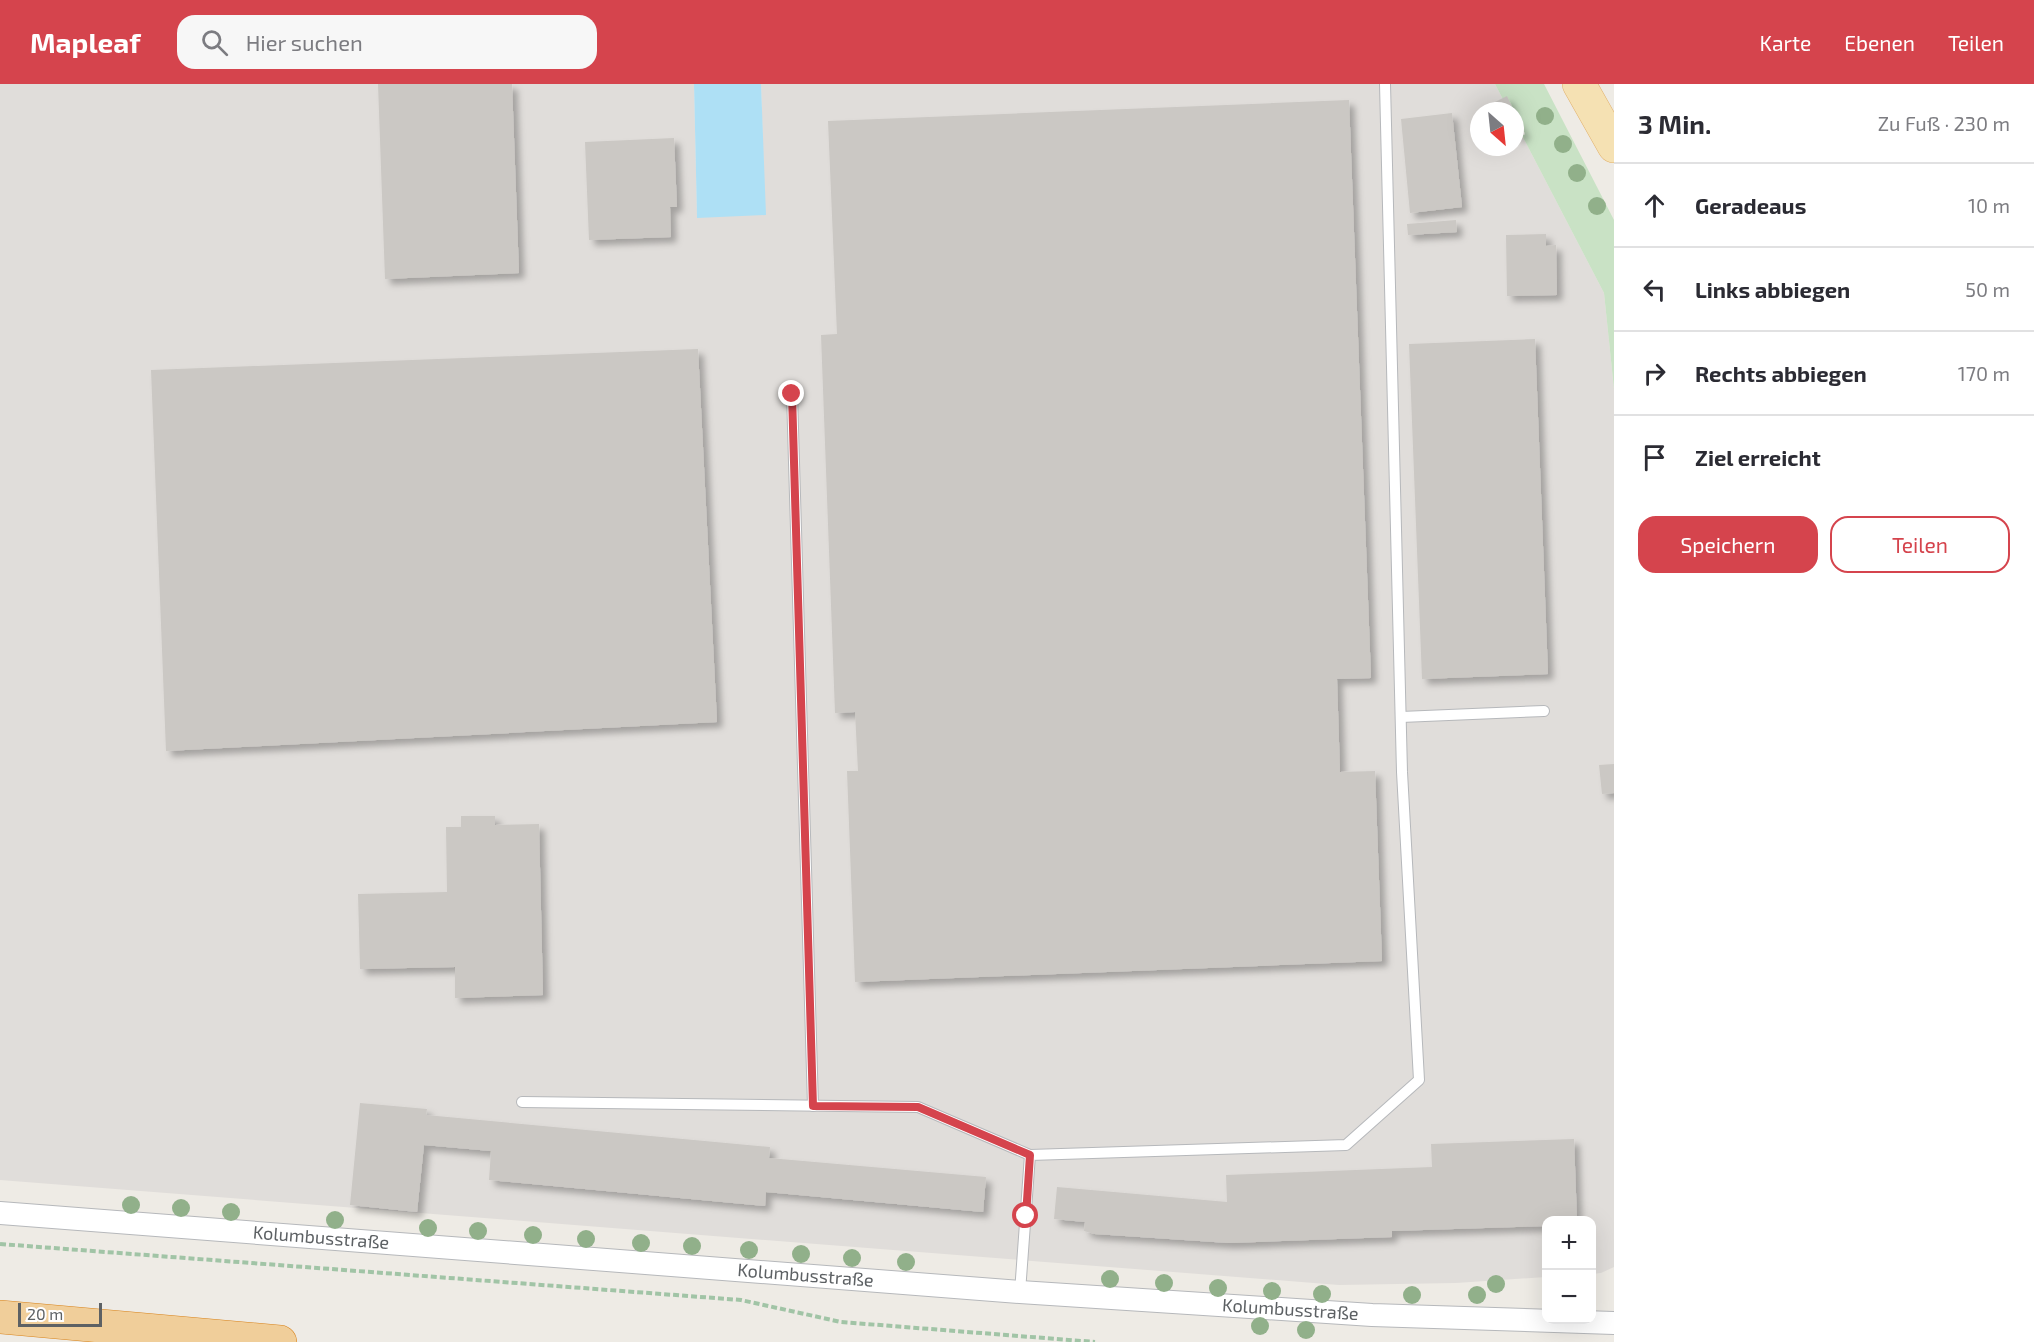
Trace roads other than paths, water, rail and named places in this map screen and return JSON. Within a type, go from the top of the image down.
[{"type":"highway","points":[[0,1317],[280,1342]]},
{"type":"main road","points":[[1579,84],[1614,146]]},
{"type":"street","name":"Kolumbusstraße","points":[[0,1213],[1020,1292],[1372,1315],[1614,1323]]},
{"type":"lane","points":[[522,1102],[918,1107],[1030,1155],[1346,1145],[1419,1080],[1401,717],[1384,84]]},
{"type":"lane","points":[[792,394],[813,1106]]},
{"type":"lane","points":[[1401,717],[1544,711]]},
{"type":"lane","points":[[1020,1292],[1030,1155]]},
{"type":"water","points":[[694,84],[761,84],[766,215],[697,218]]}]
